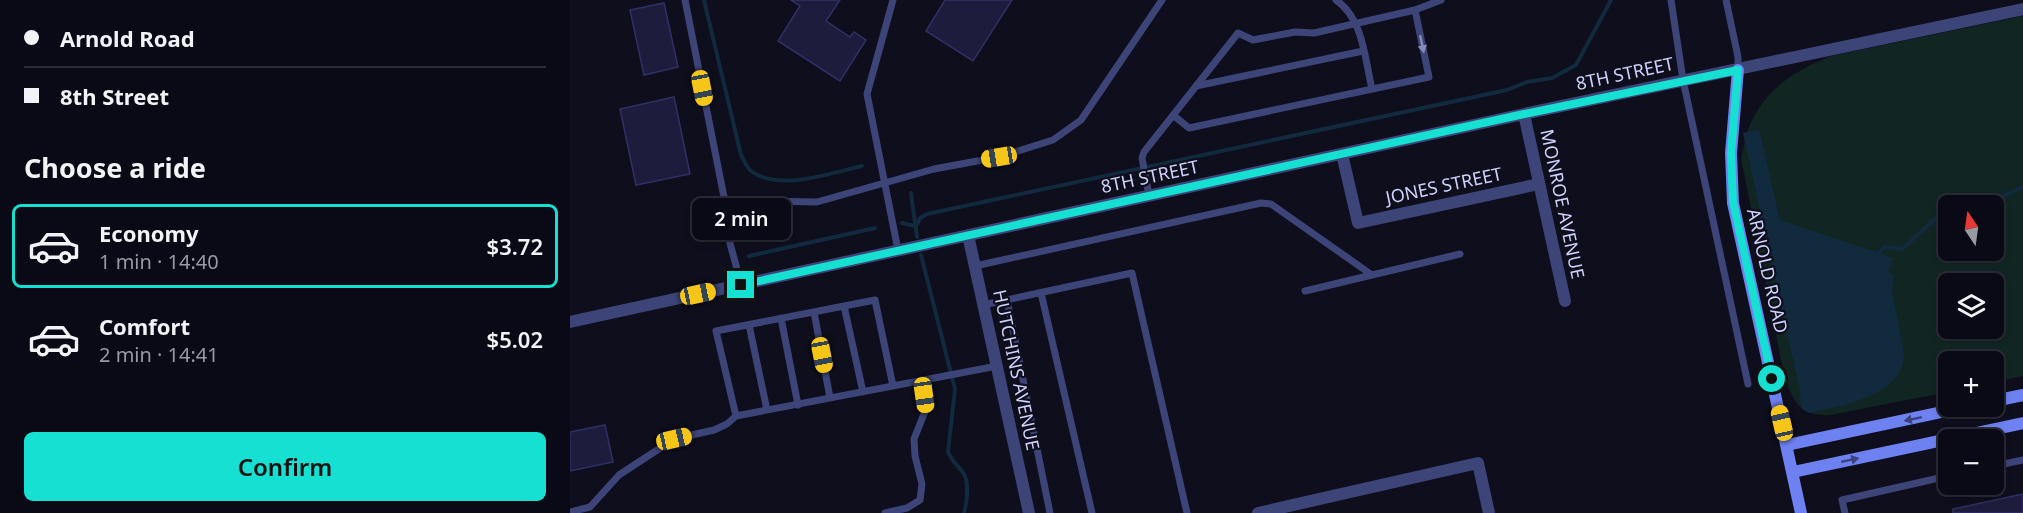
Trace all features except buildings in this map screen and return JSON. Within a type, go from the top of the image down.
[{"type":"street","name":"8TH STREET","points":[[570,322],[1524,114],[2023,9]]},
{"type":"street","name":"ARNOLD ROAD","points":[[1738,70],[1731,153],[1733,202],[1802,513]]},
{"type":"street","name":"MONROE AVENUE","points":[[1524,114],[1565,301]]},
{"type":"street","name":"JONES STREET","points":[[1342,154],[1358,224],[1539,184]]},
{"type":"street","name":"HUTCHINS AVENUE","points":[[968,235],[1029,513]]},
{"type":"street","points":[[2004,399],[2023,395]]},
{"type":"street","points":[[1787,445],[1938,413]]},
{"type":"street","points":[[1793,472],[2023,423]]},
{"type":"street","points":[[1258,513],[1478,463],[1489,513]]},
{"type":"lane","points":[[685,0],[724,197],[724,221],[741,285]]},
{"type":"lane","points":[[893,0],[867,94],[898,250]]},
{"type":"lane","points":[[724,197],[733,205],[765,201],[817,202],[934,169],[999,157],[1053,140],[1081,120],[1162,0]]},
{"type":"lane","points":[[1336,0],[1346,3],[1356,23],[1372,89]]},
{"type":"lane","points":[[1149,195],[1143,162],[1144,153],[1238,33],[1253,40],[1295,32],[1314,33],[1414,10],[1441,0]]},
{"type":"lane","points":[[1671,0],[1683,80],[1748,384]]},
{"type":"lane","points":[[1726,0],[1738,57],[1738,70]]},
{"type":"lane","points":[[1173,115],[1189,128],[1429,77],[1414,10]]},
{"type":"lane","points":[[1196,86],[1363,51]]},
{"type":"lane","points":[[975,266],[1261,202],[1271,204],[1372,275]]},
{"type":"lane","points":[[1305,291],[1460,254]]},
{"type":"lane","points":[[983,305],[1132,273],[1187,513]]},
{"type":"lane","points":[[1041,292],[1092,513]]},
{"type":"lane","points":[[736,416],[716,331],[875,300],[893,386]]},
{"type":"lane","points":[[1007,300],[1050,513]]},
{"type":"lane","points":[[844,306],[863,392]]},
{"type":"lane","points":[[814,312],[830,398]]},
{"type":"lane","points":[[781,318],[798,405]]},
{"type":"lane","points":[[749,325],[767,410]]},
{"type":"lane","points":[[570,513],[591,507],[620,475],[674,439],[714,430],[727,424],[736,416],[997,366]]},
{"type":"lane","points":[[885,513],[907,508],[920,500],[922,484],[915,456],[914,440],[926,409],[922,380]]},
{"type":"lane","points":[[2004,464],[2023,460]]},
{"type":"lane","points":[[1845,513],[1842,500],[1938,478]]},
{"type":"green space","points":[[2023,16],[2023,376],[2004,380],[2004,351],[1938,351],[1938,394],[1830,415],[1806,411],[1797,402],[1785,380],[1741,158],[1749,127],[1763,102],[1782,83],[1805,68],[1831,56]]},
{"type":"water","points":[[1759,129],[1780,220],[1893,258],[1888,272],[1894,275],[1892,290],[1904,355],[1900,370],[1892,381],[1867,397],[1809,413],[1802,409],[1799,398],[1801,395],[1743,133]]},
{"type":"waterway","points":[[704,0],[741,155],[750,170],[763,177],[790,180],[821,176],[862,166]]},
{"type":"waterway","points":[[916,227],[920,218],[927,214],[1507,90],[1527,82],[1552,78],[1576,65],[1611,0]]},
{"type":"waterway","points":[[2004,196],[2023,187]]},
{"type":"waterway","points":[[911,193],[917,237]]},
{"type":"waterway","points":[[1876,256],[1884,247],[1902,249],[1938,218]]},
{"type":"waterway","points":[[902,223],[915,226]]},
{"type":"waterway","points":[[749,256],[875,228]]},
{"type":"waterway","points":[[921,255],[955,389],[948,452],[965,475],[967,497],[964,513]]},
{"type":"route","points":[[741,285],[1524,114],[1738,70],[1731,153],[1733,202],[1772,379]]}]
